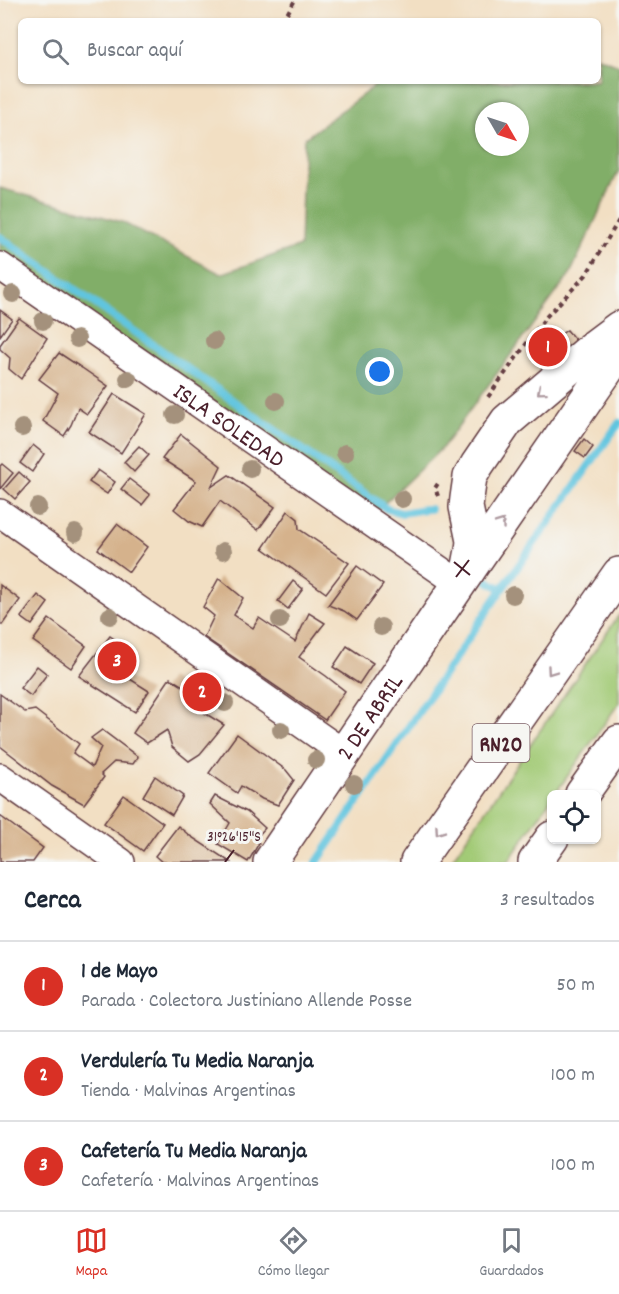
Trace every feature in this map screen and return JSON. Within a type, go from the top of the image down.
[{"type":"main road","points":[[464,578],[473,541],[466,498],[470,477],[477,465],[507,421],[619,328]]},
{"type":"main road","name":"2 DE ABRIL","points":[[270,862],[614,362],[619,351]]},
{"type":"main road","name":"RN20","points":[[417,862],[619,574]]},
{"type":"main road","points":[[585,790],[619,742]]},
{"type":"main road","points":[[535,862],[548,844]]},
{"type":"street","name":"ISLA SOLEDAD","points":[[0,266],[464,578]]},
{"type":"street","points":[[0,513],[345,754]]},
{"type":"street","points":[[0,777],[121,862]]},
{"type":"path","points":[[285,18],[296,0]]},
{"type":"green space","points":[[601,58],[619,65],[619,170],[570,274],[443,447],[360,527],[0,261],[0,188],[122,222],[221,274],[300,246],[304,139],[377,84],[601,84]]},
{"type":"green space","points":[[619,615],[619,703],[558,790],[547,790],[547,805],[508,862],[450,862]]},
{"type":"building","points":[[0,310],[12,319],[0,336]]},
{"type":"building","points":[[19,318],[47,338],[21,379],[9,369],[10,358],[0,349],[0,345]]},
{"type":"building","points":[[567,330],[576,341],[566,349],[557,337]]},
{"type":"building","points":[[59,353],[108,386],[87,414],[78,408],[64,436],[43,421],[58,393],[39,379]]},
{"type":"building","points":[[114,394],[146,414],[121,453],[89,432]]},
{"type":"building","points":[[181,434],[221,466],[211,487],[229,475],[275,507],[258,530],[220,501],[202,527],[189,521],[174,509],[196,481],[162,459]]},
{"type":"building","points":[[584,439],[593,447],[585,458],[575,451]]},
{"type":"building","points":[[33,445],[44,454],[32,472],[20,463]]},
{"type":"building","points":[[139,446],[149,455],[134,472],[124,462]]},
{"type":"building","points":[[2,464],[13,473],[0,489],[0,466]]},
{"type":"building","points":[[98,470],[115,482],[107,494],[89,482]]},
{"type":"building","points":[[19,472],[30,482],[15,499],[4,489]]},
{"type":"building","points":[[129,479],[150,495],[142,505],[121,489]]},
{"type":"building","points":[[288,511],[298,519],[299,529],[349,563],[326,593],[263,548]]},
{"type":"building","points":[[117,524],[147,547],[129,572],[98,549]]},
{"type":"building","points":[[357,566],[383,585],[357,620],[344,611],[328,605]]},
{"type":"building","points":[[219,578],[243,598],[234,615],[253,628],[259,618],[295,642],[309,613],[325,623],[299,657],[345,691],[325,720],[204,637],[214,616],[203,607]]},
{"type":"building","points":[[293,581],[303,589],[288,609],[278,601]]},
{"type":"building","points":[[0,585],[20,600],[2,625],[0,623]]},
{"type":"building","points":[[38,595],[48,603],[32,625],[21,617]]},
{"type":"building","points":[[49,619],[86,646],[71,668],[33,641]]},
{"type":"building","points":[[110,636],[132,651],[122,674],[149,691],[135,712],[79,676]]},
{"type":"building","points":[[347,646],[373,663],[359,684],[333,667]]},
{"type":"building","points":[[37,666],[47,674],[31,696],[20,688]]},
{"type":"building","points":[[170,678],[186,688],[190,704],[224,725],[200,754],[189,761],[172,747],[167,730],[147,743],[133,733]]},
{"type":"building","points":[[0,694],[25,712],[35,710],[79,744],[73,753],[92,767],[101,747],[91,738],[102,730],[138,757],[133,764],[114,762],[101,774],[104,777],[84,804],[52,786],[0,746]]},
{"type":"building","points":[[237,734],[286,770],[294,780],[278,805],[262,799],[241,786],[237,793],[209,773]]},
{"type":"building","points":[[155,776],[183,796],[172,815],[143,796]]},
{"type":"building","points":[[124,795],[163,823],[143,851],[104,823]]},
{"type":"building","points":[[215,796],[247,812],[265,828],[254,840],[259,843],[248,862],[218,844],[230,823],[210,804]]},
{"type":"building","points":[[0,816],[43,848],[33,862],[0,862]]},
{"type":"building","points":[[178,826],[230,862],[162,862],[155,856]]},
{"type":"waterway","points":[[0,237],[387,509],[402,513],[430,509]]},
{"type":"waterway","points":[[317,862],[502,589],[619,423]]},
{"type":"waterway","points":[[488,581],[502,589]]},
{"type":"place","name":"1 de Mayo","points":[[548,347]]},
{"type":"place","name":"Cafetería Tu Media Naranja","points":[[117,661]]},
{"type":"place","name":"Verdulería Tu Media Naranja","points":[[202,692]]}]
